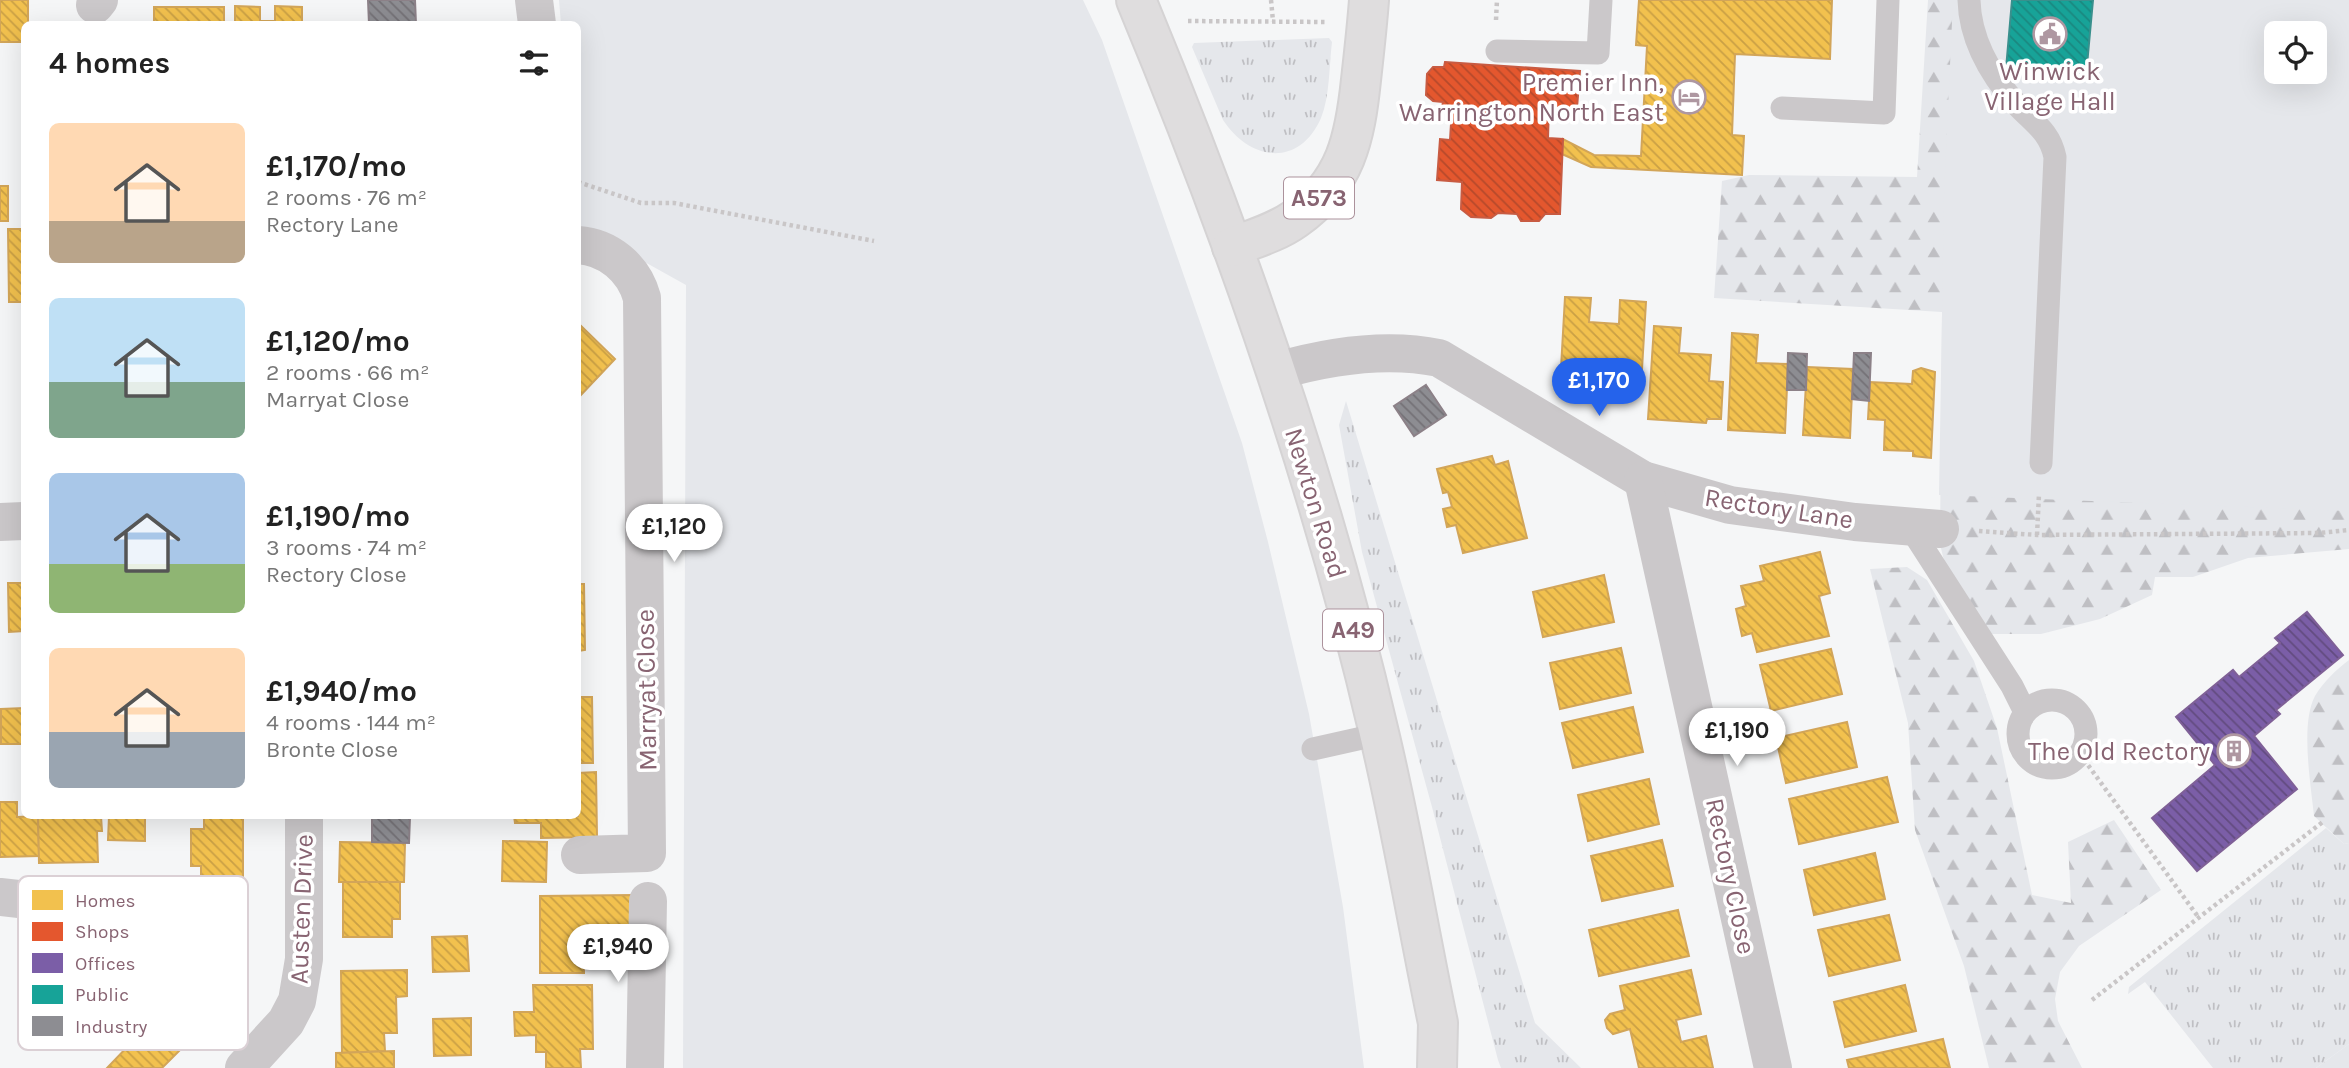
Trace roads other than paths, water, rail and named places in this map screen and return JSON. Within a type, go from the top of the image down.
[{"type":"main road","name":"Newton Road","points":[[1140,11],[1277,371],[1340,581],[1380,734],[1438,1023],[1437,1068]]},
{"type":"main road","name":"A573","points":[[1232,247],[1294,220],[1331,184],[1350,148],[1355,126],[1368,11]]},
{"type":"main road","name":"Newton Road","points":[[1438,1023],[1465,1068]]},
{"type":"street","points":[[534,0],[537,21]]},
{"type":"street","name":"Marryat Close","points":[[580,855],[647,853],[642,298],[638,284],[627,267],[606,253],[581,246]]},
{"type":"street","name":"Rectory Lane","points":[[1277,371],[1310,362],[1359,355],[1404,353],[1439,358],[1643,480],[1730,505],[1855,522],[1924,527]]},
{"type":"street","name":"Rectory Close","points":[[1643,480],[1773,1068]]},
{"type":"street","points":[[0,522],[21,521]]},
{"type":"street","name":"Austen Drive","points":[[244,1068],[286,1022],[297,1001],[304,958],[304,819]]},
{"type":"street","points":[[0,897],[18,899]]},
{"type":"street","points":[[645,1068],[648,901]]},
{"type":"lane","points":[[1497,51],[1598,53],[1601,0]]},
{"type":"lane","points":[[1782,108],[1884,113],[1888,0]]},
{"type":"lane","points":[[1969,0],[1979,46],[1994,78],[2044,131],[2052,144],[2055,157],[2041,463]]},
{"type":"lane","points":[[1924,527],[2025,712]]},
{"type":"lane","points":[[2056,699],[2077,710],[2086,731],[2080,754],[2062,767],[2040,766],[2031,761],[2023,753],[2019,743],[2020,721],[2025,712],[2044,700],[2056,699]]},
{"type":"lane","points":[[1313,750],[1380,734]]},
{"type":"place","name":"Winwick Village Hall","points":[[2050,34]]},
{"type":"place","name":"Premier Inn, Warrington North East","points":[[1689,97]]},
{"type":"place","name":"The Old Rectory","points":[[2234,751]]}]
